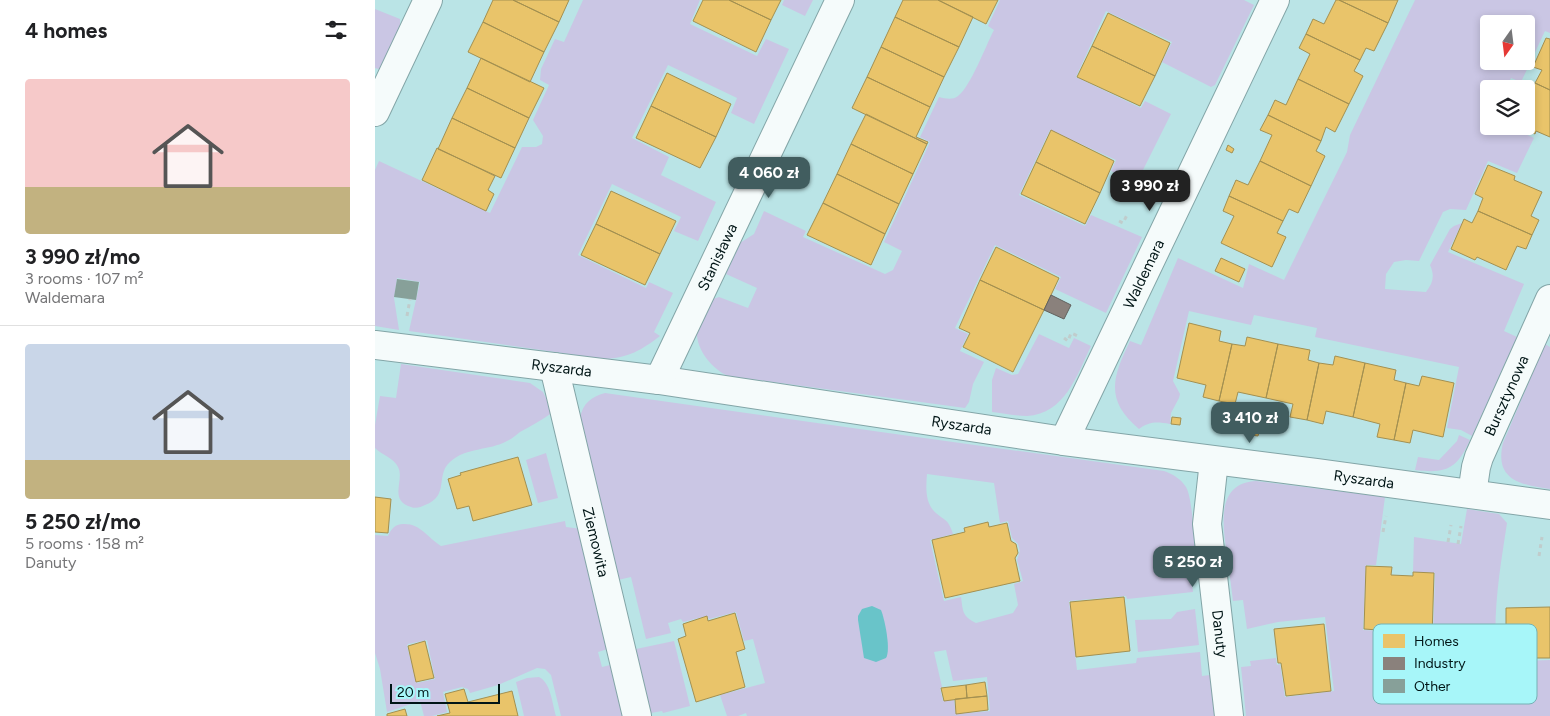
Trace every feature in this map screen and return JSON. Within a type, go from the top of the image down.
[{"type":"street","name":"Stanisława","points":[[659,380],[840,0]]},
{"type":"street","name":"Waldemara","points":[[1065,441],[1275,0]]},
{"type":"street","points":[[375,112],[421,2]]},
{"type":"street","name":"Bursztynowa","points":[[1472,494],[1479,456],[1550,299]]},
{"type":"street","name":"Ryszarda","points":[[375,345],[659,380],[1065,441],[1550,505]]},
{"type":"street","name":"Ziemowita","points":[[554,367],[637,716]]},
{"type":"street","name":"Danuty","points":[[1214,461],[1207,524],[1229,716]]},
{"type":"path","points":[[1134,199],[1139,189],[1135,187]]},
{"type":"path","points":[[1119,221],[1123,223],[1127,215]]},
{"type":"shaded area","points":[[583,0],[700,0],[690,24],[757,56],[766,39],[789,49],[754,124],[731,113],[737,98],[668,65],[632,138],[669,157],[661,175],[716,202],[698,241],[674,231],[681,217],[612,184],[578,255],[646,288],[649,282],[673,293],[654,332],[660,336],[634,352],[620,357],[604,359],[409,331],[420,282],[397,278],[394,298],[399,330],[375,326],[375,170],[379,161],[490,213],[522,147],[536,147],[542,144],[543,136],[533,120],[549,85],[540,80],[541,69],[555,39],[564,42]]},
{"type":"shaded area","points":[[784,0],[813,0],[805,16],[782,5]]},
{"type":"shaded area","points":[[1000,0],[1244,0],[1254,5],[1215,85],[1211,87],[1162,62],[1172,42],[1106,11],[1076,77],[1141,108],[1145,101],[1171,114],[1136,184],[1111,171],[1116,160],[1050,130],[1019,195],[1085,226],[1091,215],[1142,237],[1106,313],[1055,289],[1061,277],[995,245],[955,328],[968,334],[960,351],[984,362],[973,384],[969,402],[965,408],[728,376],[721,372],[709,362],[700,348],[697,332],[698,324],[710,298],[719,297],[748,308],[757,288],[726,274],[740,243],[754,234],[764,211],[806,231],[803,237],[885,274],[893,270],[902,251],[884,242],[930,142],[920,137],[939,97],[954,98],[968,84],[994,30],[988,26]]},
{"type":"shaded area","points":[[1415,0],[1550,0],[1550,33],[1545,31],[1535,52],[1535,15],[1480,15],[1480,70],[1527,70],[1522,80],[1511,78],[1510,80],[1480,80],[1480,135],[1528,135],[1534,138],[1517,173],[1488,161],[1466,210],[1450,209],[1443,212],[1419,261],[1406,260],[1394,262],[1386,274],[1385,289],[1426,292],[1433,279],[1430,265],[1450,229],[1462,223],[1448,252],[1524,284],[1504,331],[1517,337],[1472,436],[1461,430],[1447,428],[1459,367],[1315,337],[1317,328],[1254,315],[1251,325],[1189,311],[1173,381],[1180,394],[1171,413],[1170,424],[1154,423],[1139,429],[1128,418],[1116,398],[1116,377],[1130,341],[1141,345],[1178,258],[1243,288],[1249,264],[1284,280],[1347,152],[1350,135]]},
{"type":"shaded area","points":[[375,9],[400,19],[400,28],[382,70],[375,68]]},
{"type":"shaded area","points":[[1039,334],[1069,348],[1074,338],[1091,346],[1075,380],[1060,401],[1040,414],[1023,416],[992,412],[992,380],[996,368],[1012,375],[1018,374]]},
{"type":"shaded area","points":[[1545,344],[1550,347],[1550,489],[1529,485],[1512,478],[1506,473],[1502,465],[1501,455],[1503,443]]},
{"type":"shaded area","points":[[401,364],[530,383],[543,392],[553,412],[509,440],[456,457],[446,467],[440,491],[433,501],[417,508],[411,507],[400,500],[400,472],[398,467],[391,459],[375,448],[375,425],[380,396],[396,398]]},
{"type":"shaded area","points":[[605,393],[1164,471],[1171,474],[1186,487],[1190,502],[1196,569],[1190,570],[1193,592],[1127,599],[1126,596],[1069,601],[1077,670],[1136,663],[1137,658],[1200,652],[1202,676],[1210,675],[1215,716],[747,716],[746,713],[738,716],[727,716],[720,695],[765,683],[753,639],[744,641],[736,612],[709,619],[707,616],[683,622],[681,619],[668,623],[671,633],[646,639],[631,577],[618,580],[580,418],[586,405]],"holes":[[[927,474],[994,483],[1000,523],[1008,521],[1012,538],[1018,544],[1020,551],[1017,560],[1023,581],[1014,584],[1018,605],[1013,613],[976,623],[964,613],[961,597],[944,601],[930,540],[953,534],[947,522],[930,506],[926,488]],[[946,650],[953,681],[987,677],[990,711],[956,714],[954,700],[943,701],[940,688],[942,687],[934,652]]]},
{"type":"shaded area","points":[[1459,435],[1470,440],[1455,463],[1443,470],[1415,470],[1418,457],[1439,460],[1457,441]]},
{"type":"shaded area","points":[[546,453],[558,498],[538,503],[526,460]]},
{"type":"shaded area","points":[[1256,481],[1385,497],[1376,565],[1366,565],[1363,630],[1373,630],[1373,704],[1537,704],[1537,660],[1550,660],[1550,716],[1246,716],[1241,667],[1251,666],[1250,661],[1276,658],[1277,665],[1280,664],[1285,697],[1334,691],[1325,617],[1278,622],[1247,629],[1243,600],[1233,601],[1224,531],[1225,508],[1228,498],[1234,489],[1243,484]]},
{"type":"shaded area","points":[[1467,509],[1499,514],[1507,523],[1495,624],[1433,624],[1435,573],[1413,572],[1414,537],[1461,544]]},
{"type":"shaded area","points":[[565,521],[566,527],[582,529],[611,648],[598,652],[602,667],[614,664],[626,716],[561,716],[551,675],[545,669],[537,668],[498,685],[470,693],[468,689],[462,687],[443,692],[447,712],[424,716],[420,701],[387,712],[380,669],[375,653],[375,535],[388,536],[396,526],[409,524],[419,528],[441,546]],"holes":[[[427,640],[435,679],[417,683],[408,644]]]},
{"type":"shaded area","points":[[1195,609],[1199,645],[1138,652],[1135,620],[1171,619],[1177,612]]},
{"type":"shaded area","points":[[674,641],[690,706],[663,713],[662,711],[651,713],[636,649]]},
{"type":"shaded area","points":[[539,677],[549,689],[556,716],[524,716],[516,682],[527,678]]},
{"type":"water","points":[[872,606],[881,610],[888,642],[886,658],[876,662],[864,658],[858,620],[862,609]]},
{"type":"building: Homes","points":[[493,0],[513,0],[559,22],[544,52],[483,22]]},
{"type":"building: Homes","points":[[513,0],[569,0],[559,22]]},
{"type":"building: Homes","points":[[703,0],[729,0],[771,20],[756,52],[693,21]]},
{"type":"building: Homes","points":[[729,0],[781,0],[771,20]]},
{"type":"building: Homes","points":[[903,0],[938,0],[973,17],[959,47],[895,17]]},
{"type":"building: Homes","points":[[938,0],[998,0],[986,24]]},
{"type":"building: Homes","points":[[1336,0],[1388,23],[1374,51],[1366,48],[1360,60],[1306,34],[1313,19],[1324,24]]},
{"type":"building: Homes","points":[[1339,0],[1398,0],[1388,23]]},
{"type":"building: Homes","points":[[1108,13],[1170,43],[1155,76],[1092,46]]},
{"type":"building: Homes","points":[[895,17],[959,47],[944,77],[881,47]]},
{"type":"building: Homes","points":[[483,22],[544,52],[530,82],[468,52]]},
{"type":"building: Homes","points":[[1306,34],[1360,60],[1354,71],[1363,76],[1349,104],[1298,79],[1310,54],[1299,48]]},
{"type":"building: Homes","points":[[1546,38],[1550,39],[1550,90],[1535,83],[1542,70],[1535,68],[1535,63]]},
{"type":"building: Homes","points":[[1092,46],[1155,76],[1140,106],[1077,77]]},
{"type":"building: Homes","points":[[881,47],[944,77],[930,107],[867,77]]},
{"type":"building: Homes","points":[[481,58],[544,88],[529,118],[467,88]]},
{"type":"building: Homes","points":[[667,73],[731,104],[716,137],[651,106]]},
{"type":"building: Homes","points":[[867,77],[930,107],[916,137],[928,142],[927,144],[852,108]]},
{"type":"building: Homes","points":[[1298,79],[1349,104],[1335,132],[1326,127],[1321,141],[1268,115],[1275,100],[1286,105]]},
{"type":"building: Homes","points":[[1535,83],[1550,90],[1550,137],[1536,131],[1535,134]]},
{"type":"building: Homes","points":[[467,88],[529,118],[515,148],[452,118]]},
{"type":"building: Homes","points":[[651,106],[716,137],[700,168],[636,138]]},
{"type":"building: Homes","points":[[866,114],[927,144],[913,174],[851,144]]},
{"type":"building: Homes","points":[[1268,115],[1321,141],[1316,151],[1325,156],[1311,186],[1260,161],[1272,135],[1260,130]]},
{"type":"building: Homes","points":[[452,118],[515,148],[501,178],[438,149]]},
{"type":"building: Homes","points":[[1051,130],[1114,161],[1100,193],[1036,162]]},
{"type":"building: Homes","points":[[851,144],[913,174],[899,204],[837,174]]},
{"type":"building: Homes","points":[[1228,145],[1234,149],[1232,153],[1226,150]]},
{"type":"building: Homes","points":[[437,148],[495,176],[488,190],[494,194],[486,211],[422,180]]},
{"type":"building: Homes","points":[[1260,161],[1311,186],[1298,213],[1289,209],[1283,221],[1229,196],[1236,180],[1248,185]]},
{"type":"building: Homes","points":[[1036,162],[1100,193],[1085,224],[1021,194]]},
{"type":"building: Homes","points":[[1488,165],[1515,176],[1514,180],[1542,192],[1531,216],[1539,220],[1532,235],[1478,211],[1483,198],[1475,194]]},
{"type":"building: Homes","points":[[837,174],[899,204],[885,234],[823,203]]},
{"type":"building: Homes","points":[[611,191],[676,221],[660,254],[596,224]]},
{"type":"building: Homes","points":[[1229,196],[1283,221],[1277,233],[1286,237],[1272,267],[1221,243],[1234,216],[1223,211]]},
{"type":"building: Homes","points":[[823,203],[885,234],[871,265],[807,235]]},
{"type":"building: Homes","points":[[1478,211],[1532,235],[1526,249],[1517,246],[1506,270],[1477,257],[1475,260],[1451,249],[1464,219],[1472,223]]},
{"type":"building: Homes","points":[[596,224],[660,254],[645,285],[581,255]]},
{"type":"building: Homes","points":[[996,247],[1059,278],[1044,310],[980,280]]},
{"type":"building: Homes","points":[[1221,258],[1245,269],[1239,282],[1215,271]]},
{"type":"building: Homes","points":[[980,280],[1044,310],[1013,372],[963,347],[970,333],[959,328]]},
{"type":"building: Homes","points":[[1189,323],[1221,331],[1219,341],[1232,344],[1219,401],[1203,397],[1206,385],[1177,378]]},
{"type":"building: Homes","points":[[1247,337],[1278,344],[1266,398],[1238,392],[1235,404],[1219,401],[1232,344],[1245,346]]},
{"type":"building: Homes","points":[[1278,344],[1310,350],[1308,360],[1319,363],[1307,420],[1290,417],[1293,404],[1266,398]]},
{"type":"building: Homes","points":[[1335,356],[1365,363],[1353,417],[1326,411],[1323,424],[1307,420],[1319,363],[1333,365]]},
{"type":"building: Homes","points":[[1365,363],[1396,370],[1394,380],[1406,383],[1394,440],[1377,437],[1380,424],[1353,417]]},
{"type":"building: Homes","points":[[1422,376],[1454,383],[1443,437],[1413,430],[1410,443],[1394,440],[1406,383],[1419,386]]},
{"type":"building: Homes","points":[[1172,417],[1181,418],[1180,425],[1171,424]]},
{"type":"building: Homes","points":[[1253,427],[1260,428],[1258,436],[1251,435]]},
{"type":"building: Homes","points":[[518,457],[532,505],[473,521],[469,506],[457,509],[448,479],[461,475],[460,473]]},
{"type":"building: Homes","points":[[375,497],[391,499],[388,533],[375,532]]},
{"type":"building: Homes","points":[[988,522],[989,527],[1007,523],[1011,541],[1016,544],[1018,553],[1015,558],[1020,581],[945,598],[932,540],[965,532],[964,528]]},
{"type":"building: Homes","points":[[1366,566],[1392,567],[1391,575],[1413,576],[1413,572],[1434,573],[1432,624],[1373,624],[1373,630],[1364,629]]},
{"type":"building: Homes","points":[[1124,597],[1130,651],[1076,657],[1070,602]]},
{"type":"building: Homes","points":[[1550,607],[1550,658],[1537,658],[1537,624],[1506,624],[1506,608]]},
{"type":"building: Homes","points":[[735,613],[745,649],[736,652],[745,687],[696,702],[678,639],[686,636],[683,624],[707,616],[708,621]]},
{"type":"building: Homes","points":[[1324,624],[1331,691],[1286,696],[1281,663],[1278,663],[1274,629]]},
{"type":"building: Homes","points":[[425,641],[434,678],[416,682],[408,646]]},
{"type":"building: Homes","points":[[985,682],[987,696],[967,698],[966,685]]},
{"type":"building: Homes","points":[[966,685],[967,698],[944,701],[941,688]]},
{"type":"building: Homes","points":[[464,689],[468,702],[512,691],[518,716],[437,716],[450,713],[445,694]]},
{"type":"building: Homes","points":[[987,696],[988,710],[956,714],[955,699]]},
{"type":"building: Homes","points":[[405,709],[407,716],[387,716],[387,714]]},
{"type":"building: Industry","points":[[1051,295],[1071,305],[1064,319],[1044,310]]},
{"type":"building: Other","points":[[397,279],[419,282],[416,300],[394,297]]}]
